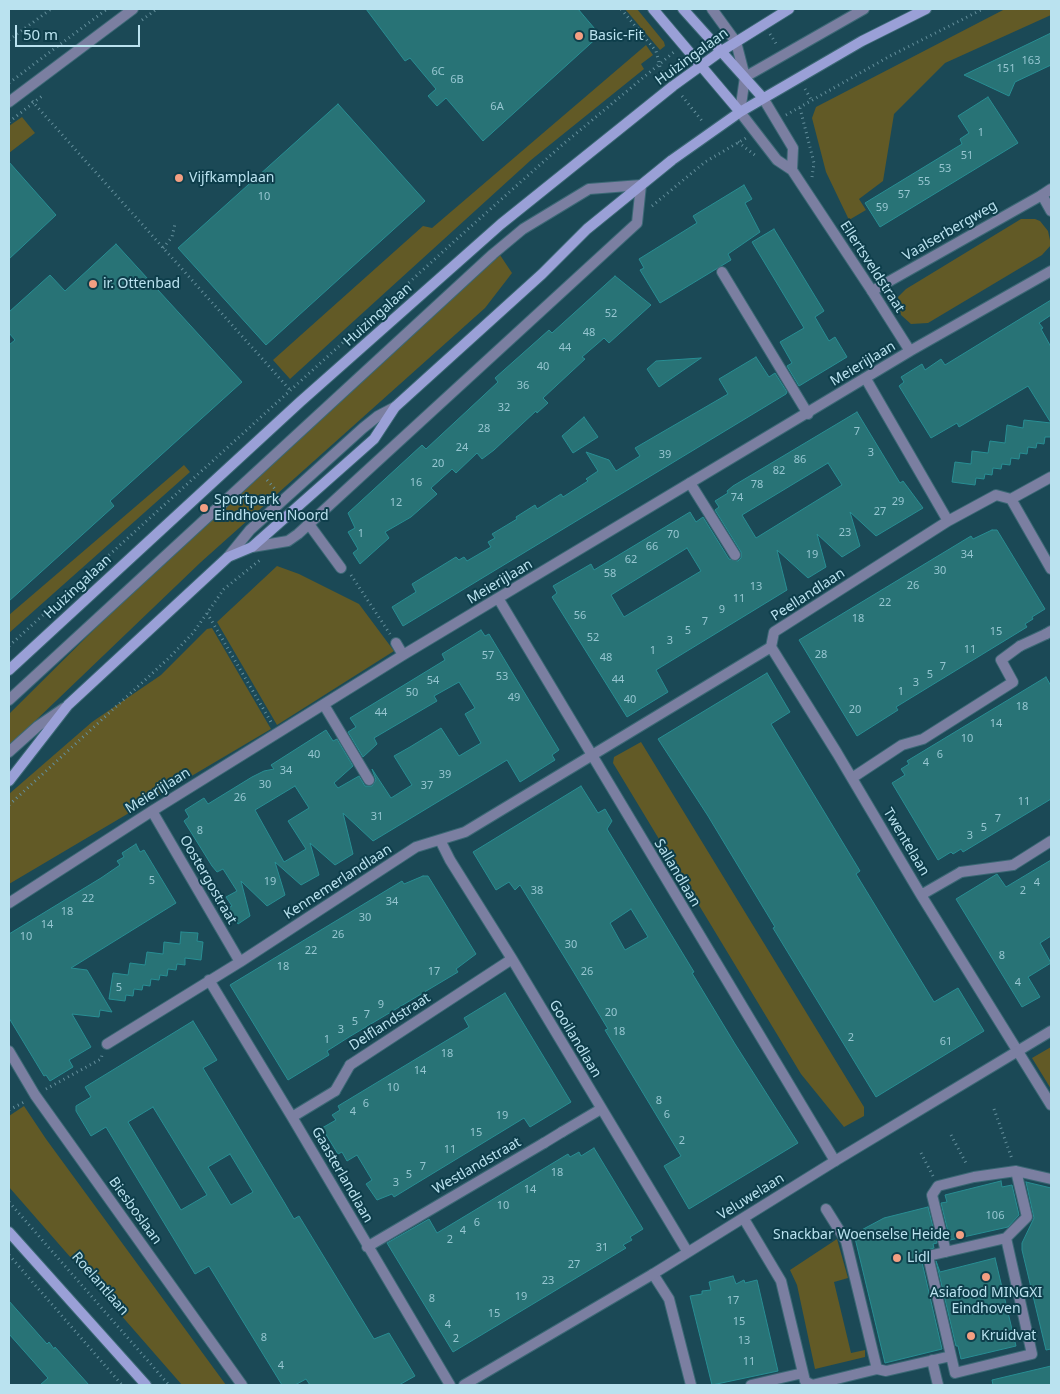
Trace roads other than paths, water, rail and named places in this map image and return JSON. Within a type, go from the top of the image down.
[{"type":"main road","points":[[653,9],[740,112]]},
{"type":"main road","points":[[683,9],[763,98]]},
{"type":"main road","name":"Huizingalaan","points":[[9,670],[300,402],[501,224],[701,65],[789,9]]},
{"type":"main road","points":[[9,781],[68,705],[228,557],[252,547],[374,439],[395,407],[542,274],[587,230],[711,131],[740,112],[862,40],[926,9]]},
{"type":"main road","points":[[9,1232],[146,1385]]},
{"type":"street","points":[[712,9],[736,42],[745,77],[740,112]]},
{"type":"street","points":[[745,77],[864,9]]},
{"type":"street","points":[[9,102],[128,10]]},
{"type":"street","points":[[763,98],[793,148],[792,170]]},
{"type":"street","name":"Ellertsveldstraat","points":[[740,112],[777,160],[792,170],[910,351]]},
{"type":"street","points":[[9,700],[258,469],[471,274],[523,229],[589,189],[641,185],[637,223],[288,541],[252,547]]},
{"type":"street","name":"Vaalserbergweg","points":[[872,291],[1051,189]]},
{"type":"street","points":[[1042,195],[1051,211]]},
{"type":"street","name":"Meierijlaan","points":[[9,903],[152,811],[403,655],[808,414],[910,351],[1051,271]]},
{"type":"street","points":[[722,272],[808,414]]},
{"type":"street","points":[[866,379],[948,521]]},
{"type":"street","points":[[228,557],[250,530],[286,500],[363,428],[378,416],[395,407]]},
{"type":"street","name":"Peellandlaan","points":[[771,648],[774,632],[948,521],[996,495],[1011,499],[1051,477]]},
{"type":"street","points":[[690,483],[735,555]]},
{"type":"street","points":[[1011,499],[1051,569]]},
{"type":"street","points":[[308,523],[341,568]]},
{"type":"street","name":"Sallandlaan","points":[[498,598],[834,1161]]},
{"type":"street","points":[[852,778],[902,745],[923,739],[1013,682],[1001,660],[1020,646],[1049,633]]},
{"type":"street","points":[[396,643],[403,655]]},
{"type":"street","points":[[590,755],[771,648]]},
{"type":"street","name":"Twentelaan","points":[[771,648],[1051,1105]]},
{"type":"street","points":[[9,752],[38,726],[68,705]]},
{"type":"street","points":[[324,705],[369,780]]},
{"type":"street","name":"Kennemerlandlaan","points":[[107,1044],[240,962],[416,848],[465,832],[590,755]]},
{"type":"street","name":"Oostergostraat","points":[[152,811],[240,962]]},
{"type":"street","name":"Gooilandlaan","points":[[440,840],[450,860],[512,959],[687,1251]]},
{"type":"street","points":[[921,894],[961,872],[1013,865],[1051,841]]},
{"type":"street","name":"Delflandstraat","points":[[292,1117],[335,1091],[350,1065],[512,959]]},
{"type":"street","name":"Gaasterlandlaan","points":[[209,980],[450,1385]]},
{"type":"street","name":"Veluwelaan","points":[[464,1385],[653,1274],[687,1251],[744,1219],[834,1161],[1051,1031]]},
{"type":"street","name":"Biesboslaan","points":[[9,1051],[35,1095],[242,1385]]},
{"type":"street","name":"Westlandstraat","points":[[368,1247],[601,1109]]},
{"type":"street","points":[[1006,1238],[1032,1354],[955,1374],[928,1256],[1006,1238],[1027,1217],[1016,1171]]},
{"type":"street","points":[[946,1252],[932,1195],[938,1186],[974,1177],[1016,1171],[1051,1179]]},
{"type":"street","points":[[826,1209],[846,1241],[877,1369]]},
{"type":"street","points":[[744,1219],[781,1281],[805,1381],[812,1385],[877,1369],[886,1371],[951,1356]]},
{"type":"street","points":[[653,1274],[669,1299],[691,1385]]},
{"type":"street","points":[[932,1360],[938,1385]]},
{"type":"street","points":[[751,1385],[803,1373]]},
{"type":"place","name":"Basic-Fit","points":[[579,36]]},
{"type":"place","name":"Vijfkamplaan","points":[[179,178]]},
{"type":"place","name":"ir. Ottenbad","points":[[93,284]]},
{"type":"place","name":"Sportpark Eindhoven Noord","points":[[204,508]]},
{"type":"place","name":"Snackbar Woenselse Heide","points":[[960,1235]]},
{"type":"place","name":"Lidl","points":[[897,1258]]},
{"type":"place","name":"Asiafood MINGXI Eindhoven","points":[[986,1277]]},
{"type":"place","name":"Kruidvat","points":[[971,1336]]}]
